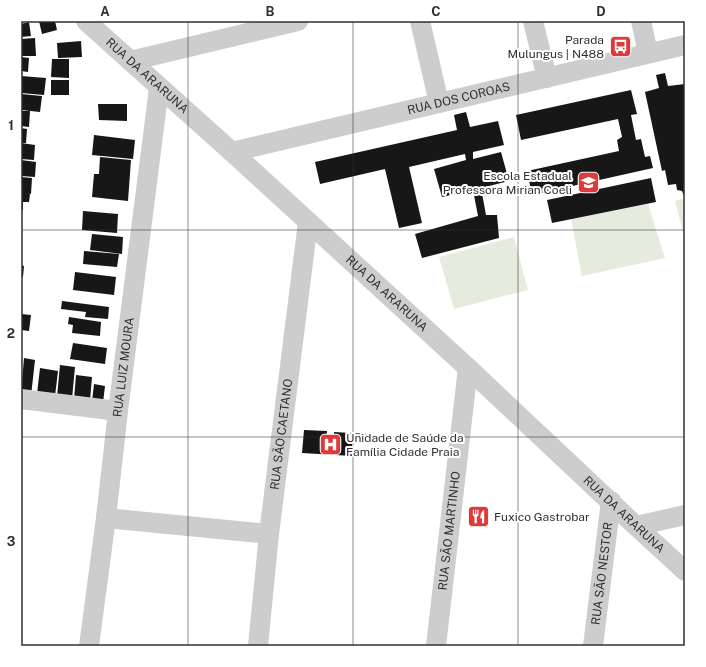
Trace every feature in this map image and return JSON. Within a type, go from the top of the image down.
[{"type":"street","name":"RUA DA ARARUNA","points":[[86,21],[232,152],[468,368],[685,570]]},
{"type":"street","points":[[130,61],[298,21]]},
{"type":"street","points":[[420,21],[440,103]]},
{"type":"street","points":[[533,21],[547,78]]},
{"type":"street","points":[[641,21],[648,54]]},
{"type":"street","name":"RUA DOS COROAS","points":[[232,152],[685,45]]},
{"type":"street","name":"RUA LUIZ MOURA","points":[[89,646],[159,88]]},
{"type":"street","name":"RUA SÃO CAETANO","points":[[258,646],[269,534],[308,222]]},
{"type":"street","name":"RUA SÃO MARTINHO","points":[[436,646],[468,368]]},
{"type":"street","points":[[21,399],[118,411]]},
{"type":"street","name":"RUA SÃO NESTOR","points":[[593,646],[611,501]]},
{"type":"street","points":[[636,526],[685,515]]},
{"type":"street","points":[[106,518],[269,534]]},
{"type":"shaded area","points":[[685,198],[685,240],[675,201]]},
{"type":"shaded area","points":[[648,204],[665,258],[582,276],[571,219]]},
{"type":"shaded area","points":[[514,237],[528,290],[454,309],[439,257]]},
{"type":"building","points":[[39,21],[55,21],[57,30],[42,34]]},
{"type":"building","points":[[29,22],[31,36],[21,37],[21,24]]},
{"type":"building","points":[[35,38],[36,56],[21,56],[21,39]]},
{"type":"building","points":[[81,41],[82,57],[58,58],[57,43]]},
{"type":"building","points":[[21,57],[29,58],[28,72],[21,71]]},
{"type":"building","points":[[52,59],[69,59],[69,78],[51,77]]},
{"type":"building","points":[[665,73],[668,86],[685,84],[685,199],[682,191],[677,190],[676,184],[668,185],[665,170],[662,171],[645,92],[659,88],[656,75]]},
{"type":"building","points":[[21,76],[46,78],[44,95],[21,93]]},
{"type":"building","points":[[51,80],[69,80],[69,95],[51,95]]},
{"type":"building","points":[[631,90],[637,114],[631,115],[636,140],[641,139],[645,157],[650,156],[653,168],[532,195],[527,171],[619,151],[617,140],[622,137],[618,119],[521,140],[516,115]]},
{"type":"building","points":[[21,94],[42,96],[40,112],[21,110]]},
{"type":"building","points":[[98,104],[127,104],[127,121],[99,120]]},
{"type":"building","points":[[21,111],[30,111],[29,127],[21,126]]},
{"type":"building","points":[[466,112],[470,127],[498,121],[504,145],[473,152],[473,159],[501,152],[509,181],[481,188],[486,215],[497,215],[499,238],[422,258],[415,234],[478,216],[473,190],[442,197],[434,169],[466,160],[465,154],[409,167],[422,223],[399,228],[385,169],[320,184],[315,162],[457,130],[454,115]]},
{"type":"building","points":[[21,128],[27,129],[26,143],[21,143]]},
{"type":"building","points":[[94,135],[135,140],[133,159],[92,155]]},
{"type":"building","points":[[21,143],[35,145],[34,160],[21,159]]},
{"type":"building","points":[[100,157],[131,160],[128,201],[92,197],[94,174],[99,174]]},
{"type":"building","points":[[21,160],[36,162],[35,177],[21,176]]},
{"type":"building","points":[[21,177],[32,178],[31,194],[25,193],[30,194],[29,202],[23,202],[23,210],[21,210]]},
{"type":"building","points":[[651,178],[656,202],[552,223],[547,200]]},
{"type":"building","points":[[83,211],[118,214],[117,233],[82,230]]},
{"type":"building","points":[[92,234],[123,237],[122,254],[90,250]]},
{"type":"building","points":[[84,251],[119,254],[117,267],[83,264]]},
{"type":"building","points":[[21,265],[24,266],[23,277],[21,276]]},
{"type":"building","points":[[75,272],[116,277],[114,295],[73,290]]},
{"type":"building","points":[[62,301],[109,307],[108,319],[85,317],[86,312],[61,309]]},
{"type":"building","points":[[21,314],[31,315],[29,331],[21,330]]},
{"type":"building","points":[[69,317],[101,322],[100,336],[72,333],[73,325],[68,324]]},
{"type":"building","points":[[73,343],[107,348],[105,364],[70,359]]},
{"type":"building","points":[[24,358],[35,360],[31,396],[21,394]]},
{"type":"building","points":[[60,365],[75,367],[72,399],[57,397]]},
{"type":"building","points":[[40,368],[58,371],[55,396],[37,394]]},
{"type":"building","points":[[76,375],[92,377],[90,401],[74,399]]},
{"type":"building","points":[[94,384],[105,386],[103,403],[92,401]]},
{"type":"building","points":[[304,430],[327,431],[326,439],[334,439],[334,432],[368,434],[367,442],[352,441],[352,456],[302,453]]},
{"type":"place","name":"Parada Mulungus | N488","points":[[620,47]]},
{"type":"place","name":"Escola Estadual Professora Mirian Coeli","points":[[588,183]]},
{"type":"place","name":"Unidade de Saúde da Família Cidade Praia","points":[[330,445]]},
{"type":"place","name":"Fuxico Gastrobar","points":[[478,517]]}]
